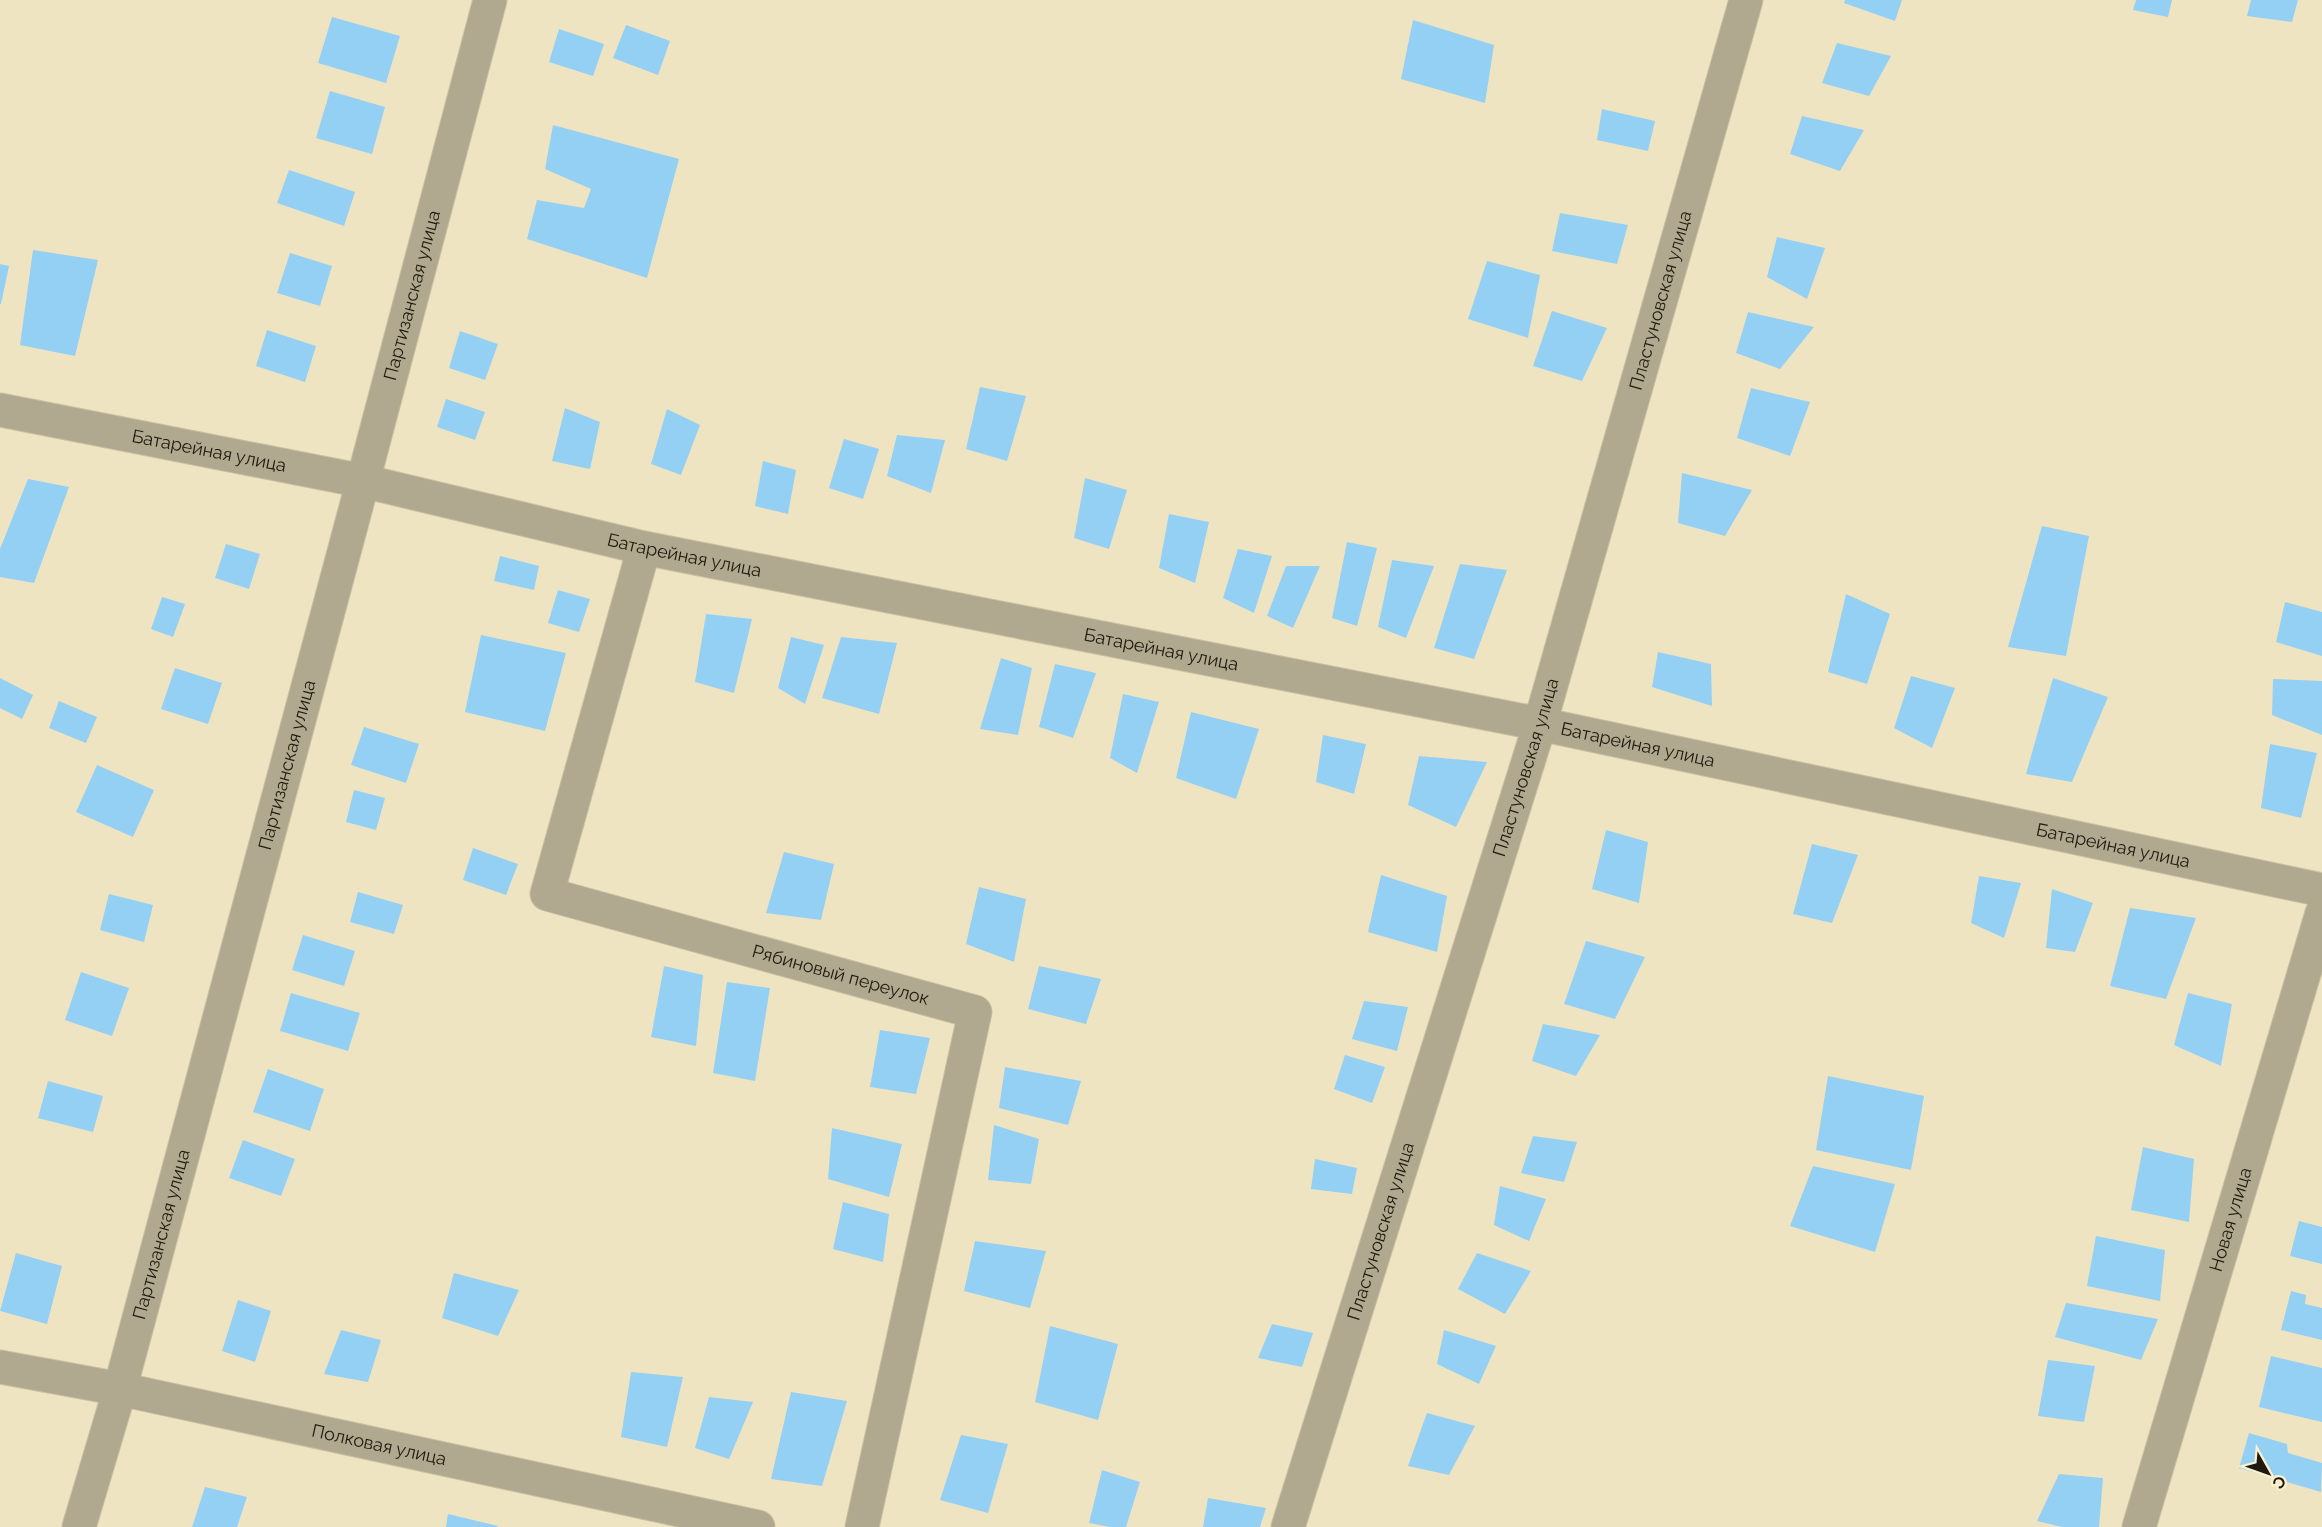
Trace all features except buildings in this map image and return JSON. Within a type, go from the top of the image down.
[{"type":"street","name":"Партизанская улица","points":[[79,1527],[120,1389],[490,0]]},
{"type":"street","name":"Пластуновская улица","points":[[1288,1527],[1540,724],[1746,0]]},
{"type":"street","name":"Батарейная улица","points":[[0,410],[363,481],[644,548],[1540,724],[2322,890]]},
{"type":"street","name":"Рябиновый переулок","points":[[644,548],[547,894],[975,1012],[862,1527]]},
{"type":"street","name":"Новая улица","points":[[2139,1527],[2322,913]]},
{"type":"street","name":"Полковая улица","points":[[0,1367],[120,1389],[758,1527]]}]
